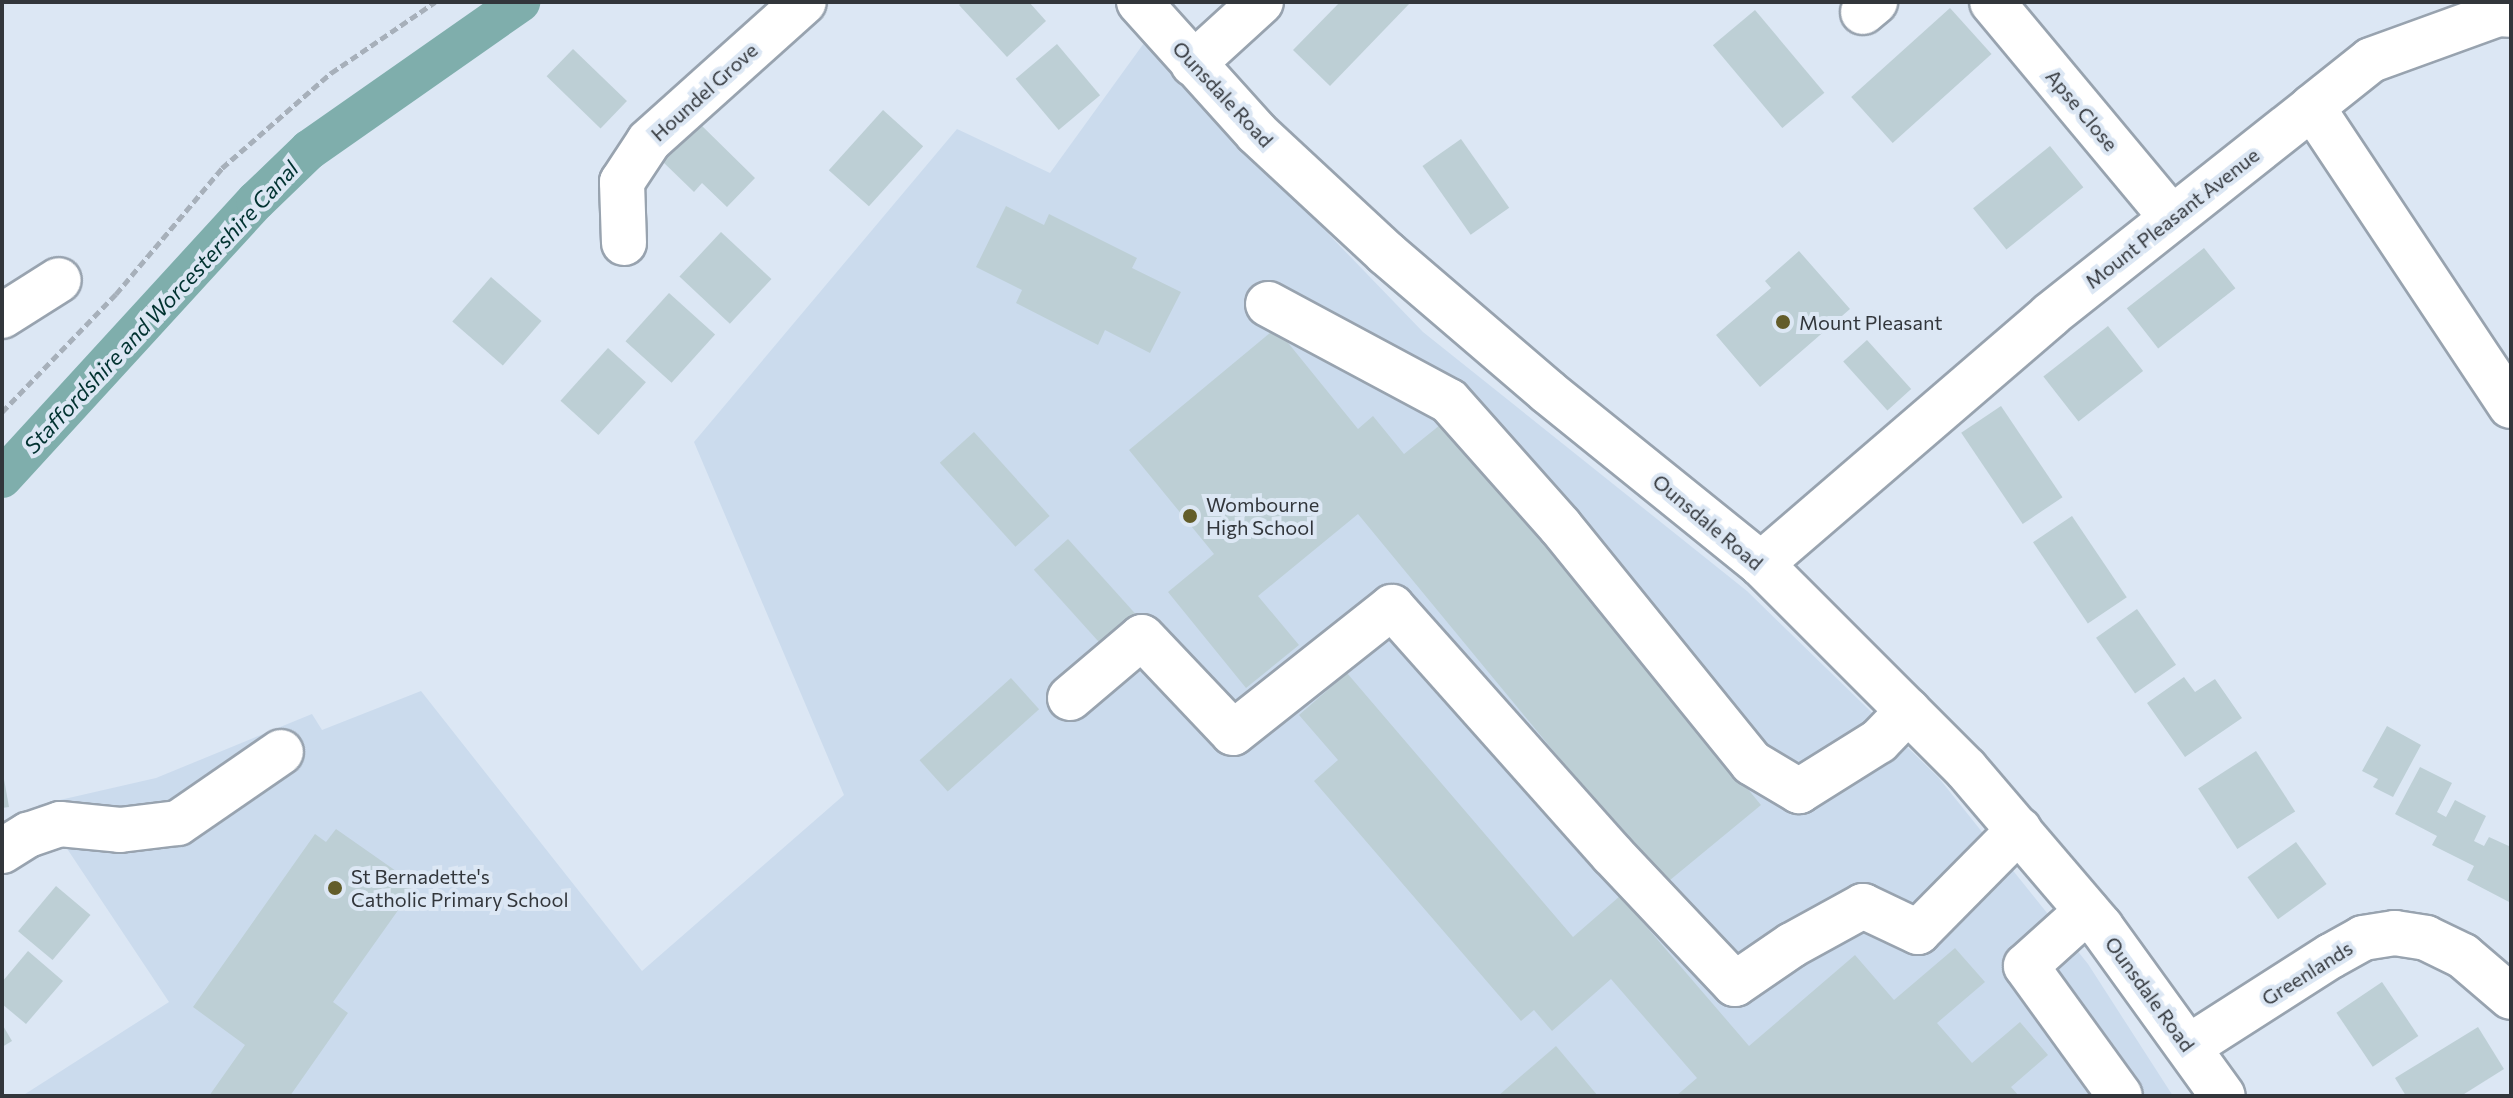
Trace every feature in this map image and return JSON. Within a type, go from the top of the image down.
[{"type":"street","name":"Houndel Grove","points":[[624,243],[622,182],[649,141],[804,2]]},
{"type":"street","name":"Ounsdale Road","points":[[1139,2],[1257,133],[1386,253],[1548,392],[1761,564],[1966,769],[2087,911],[2190,1046],[2223,1096]]},
{"type":"street","points":[[1193,64],[1261,2]]},
{"type":"street","name":"Apse Close","points":[[1992,2],[2172,218]]},
{"type":"street","name":"Mount Pleasant Avenue","points":[[1761,564],[2050,315],[2371,60],[2498,14],[2511,15]]},
{"type":"street","points":[[2312,107],[2511,406]]},
{"type":"street","points":[[2,316],[59,280]]},
{"type":"street","points":[[1268,304],[1449,401],[1560,526],[1752,763],[1799,791],[1879,741],[1908,711]]},
{"type":"street","points":[[1070,698],[1142,637],[1233,733],[1392,607],[1612,854],[1735,984],[1792,945],[1863,906],[1918,932],[2019,830]]},
{"type":"street","points":[[15,843],[60,824],[120,830],[178,823],[281,752]]},
{"type":"street","points":[[2087,911],[2026,966],[2120,1096]]},
{"type":"street","name":"Greenlands","points":[[2190,1046],[2363,938],[2395,933],[2426,938],[2463,956],[2511,997]]},
{"type":"path","points":[[2,412],[116,294],[222,168],[331,73],[435,2]]},
{"type":"shaded area","name":"Wombourne High School","points":[[1144,43],[1423,332],[1747,591],[1938,777],[2088,964],[2173,1096],[22,1096],[169,1002],[38,805],[156,778],[312,714],[322,730],[421,691],[642,971],[844,795],[694,442],[957,129],[1050,173]]},
{"type":"building","points":[[962,2],[1029,2],[1046,21],[1007,57],[959,5]]},
{"type":"building","points":[[1340,2],[1411,2],[1330,86],[1293,50]]},
{"type":"building","points":[[1950,8],[1991,54],[1893,143],[1851,97]]},
{"type":"building","points":[[1755,10],[1824,93],[1782,128],[1713,45]]},
{"type":"building","points":[[1057,44],[1100,95],[1059,130],[1016,79]]},
{"type":"building","points":[[573,49],[627,101],[601,128],[547,76]]},
{"type":"building","points":[[883,110],[923,146],[869,206],[829,170]]},
{"type":"building","points":[[698,122],[755,178],[727,207],[702,183],[694,192],[661,160]]},
{"type":"building","points":[[1461,139],[1509,208],[1471,235],[1422,166]]},
{"type":"building","points":[[2050,146],[2083,187],[2006,249],[1973,208]]},
{"type":"building","points":[[1006,206],[1044,225],[1049,214],[1137,258],[1132,268],[1181,292],[1150,353],[1105,330],[1098,345],[1016,303],[1022,290],[976,267]]},
{"type":"building","points":[[721,232],[771,279],[730,324],[679,277]]},
{"type":"building","points":[[2204,248],[2235,288],[2158,349],[2127,308]]},
{"type":"building","name":"Mount Pleasant","points":[[1799,251],[1850,309],[1760,387],[1716,335],[1771,288],[1765,281]]},
{"type":"building","points":[[491,277],[542,321],[503,365],[452,322]]},
{"type":"building","points":[[669,293],[715,334],[672,383],[626,341]]},
{"type":"building","points":[[2108,326],[2143,371],[2078,421],[2043,376]]},
{"type":"building","points":[[1276,328],[1358,429],[1373,416],[1404,454],[1445,421],[1761,805],[1664,885],[1358,514],[1258,596],[1299,645],[1246,688],[1168,592],[1214,554],[1129,450]]},
{"type":"building","points":[[1867,340],[1911,389],[1887,410],[1843,361]]},
{"type":"building","points":[[608,348],[646,382],[598,435],[560,401]]},
{"type":"building","points":[[2001,406],[2063,497],[2023,524],[1961,433]]},
{"type":"building","points":[[974,432],[1050,516],[1015,547],[940,463]]},
{"type":"building","points":[[2072,516],[2127,597],[2088,624],[2033,542]]},
{"type":"building","points":[[1068,539],[1136,614],[1101,645],[1034,570]]},
{"type":"building","points":[[2137,609],[2176,665],[2135,693],[2096,638]]},
{"type":"building","points":[[1347,673],[1573,937],[1620,896],[1749,1046],[1855,955],[1894,1000],[1955,948],[1985,982],[1937,1023],[1972,1063],[2020,1022],[2048,1055],[2011,1087],[2019,1096],[1676,1096],[1697,1078],[1611,979],[1552,1031],[1534,1010],[1521,1021],[1314,781],[1338,760],[1299,715]]},
{"type":"building","points":[[2184,677],[2195,692],[2215,679],[2242,718],[2185,757],[2147,703]]},
{"type":"building","points":[[1011,678],[1039,709],[948,792],[920,760]]},
{"type":"building","points":[[2387,726],[2421,745],[2393,797],[2373,787],[2378,779],[2362,771]]},
{"type":"building","points":[[2256,751],[2295,811],[2237,849],[2198,789]]},
{"type":"building","points":[[2420,767],[2452,783],[2437,812],[2446,817],[2455,800],[2486,816],[2474,841],[2484,846],[2489,837],[2511,847],[2511,903],[2467,880],[2474,866],[2432,845],[2437,836],[2395,814]]},
{"type":"building","points":[[2,768],[9,807],[2,808]]},
{"type":"building","points":[[336,829],[416,885],[333,1002],[348,1013],[290,1096],[209,1096],[245,1045],[193,1007],[315,834],[326,842]]},
{"type":"building","points":[[2296,842],[2327,884],[2278,919],[2247,877]]},
{"type":"building","points":[[56,886],[90,915],[53,960],[18,931]]},
{"type":"building","points":[[28,951],[63,981],[26,1024],[2,1004],[2,982]]},
{"type":"building","points":[[2382,982],[2418,1036],[2373,1067],[2336,1013]]},
{"type":"building","points":[[2,1024],[12,1041],[2,1047]]},
{"type":"building","points":[[2478,1027],[2504,1069],[2461,1096],[2406,1096],[2395,1078]]},
{"type":"building","points":[[1556,1046],[1598,1096],[1498,1096]]},
{"type":"waterway","name":"Staffordshire and Worcestershire Canal","points":[[2,478],[256,201],[309,150],[520,2]]},
{"type":"place","name":"Mount Pleasant","points":[[1783,322]]},
{"type":"place","name":"Wombourne High School","points":[[1190,516]]},
{"type":"place","name":"St Bernadette's Catholic Primary School","points":[[335,888]]}]
